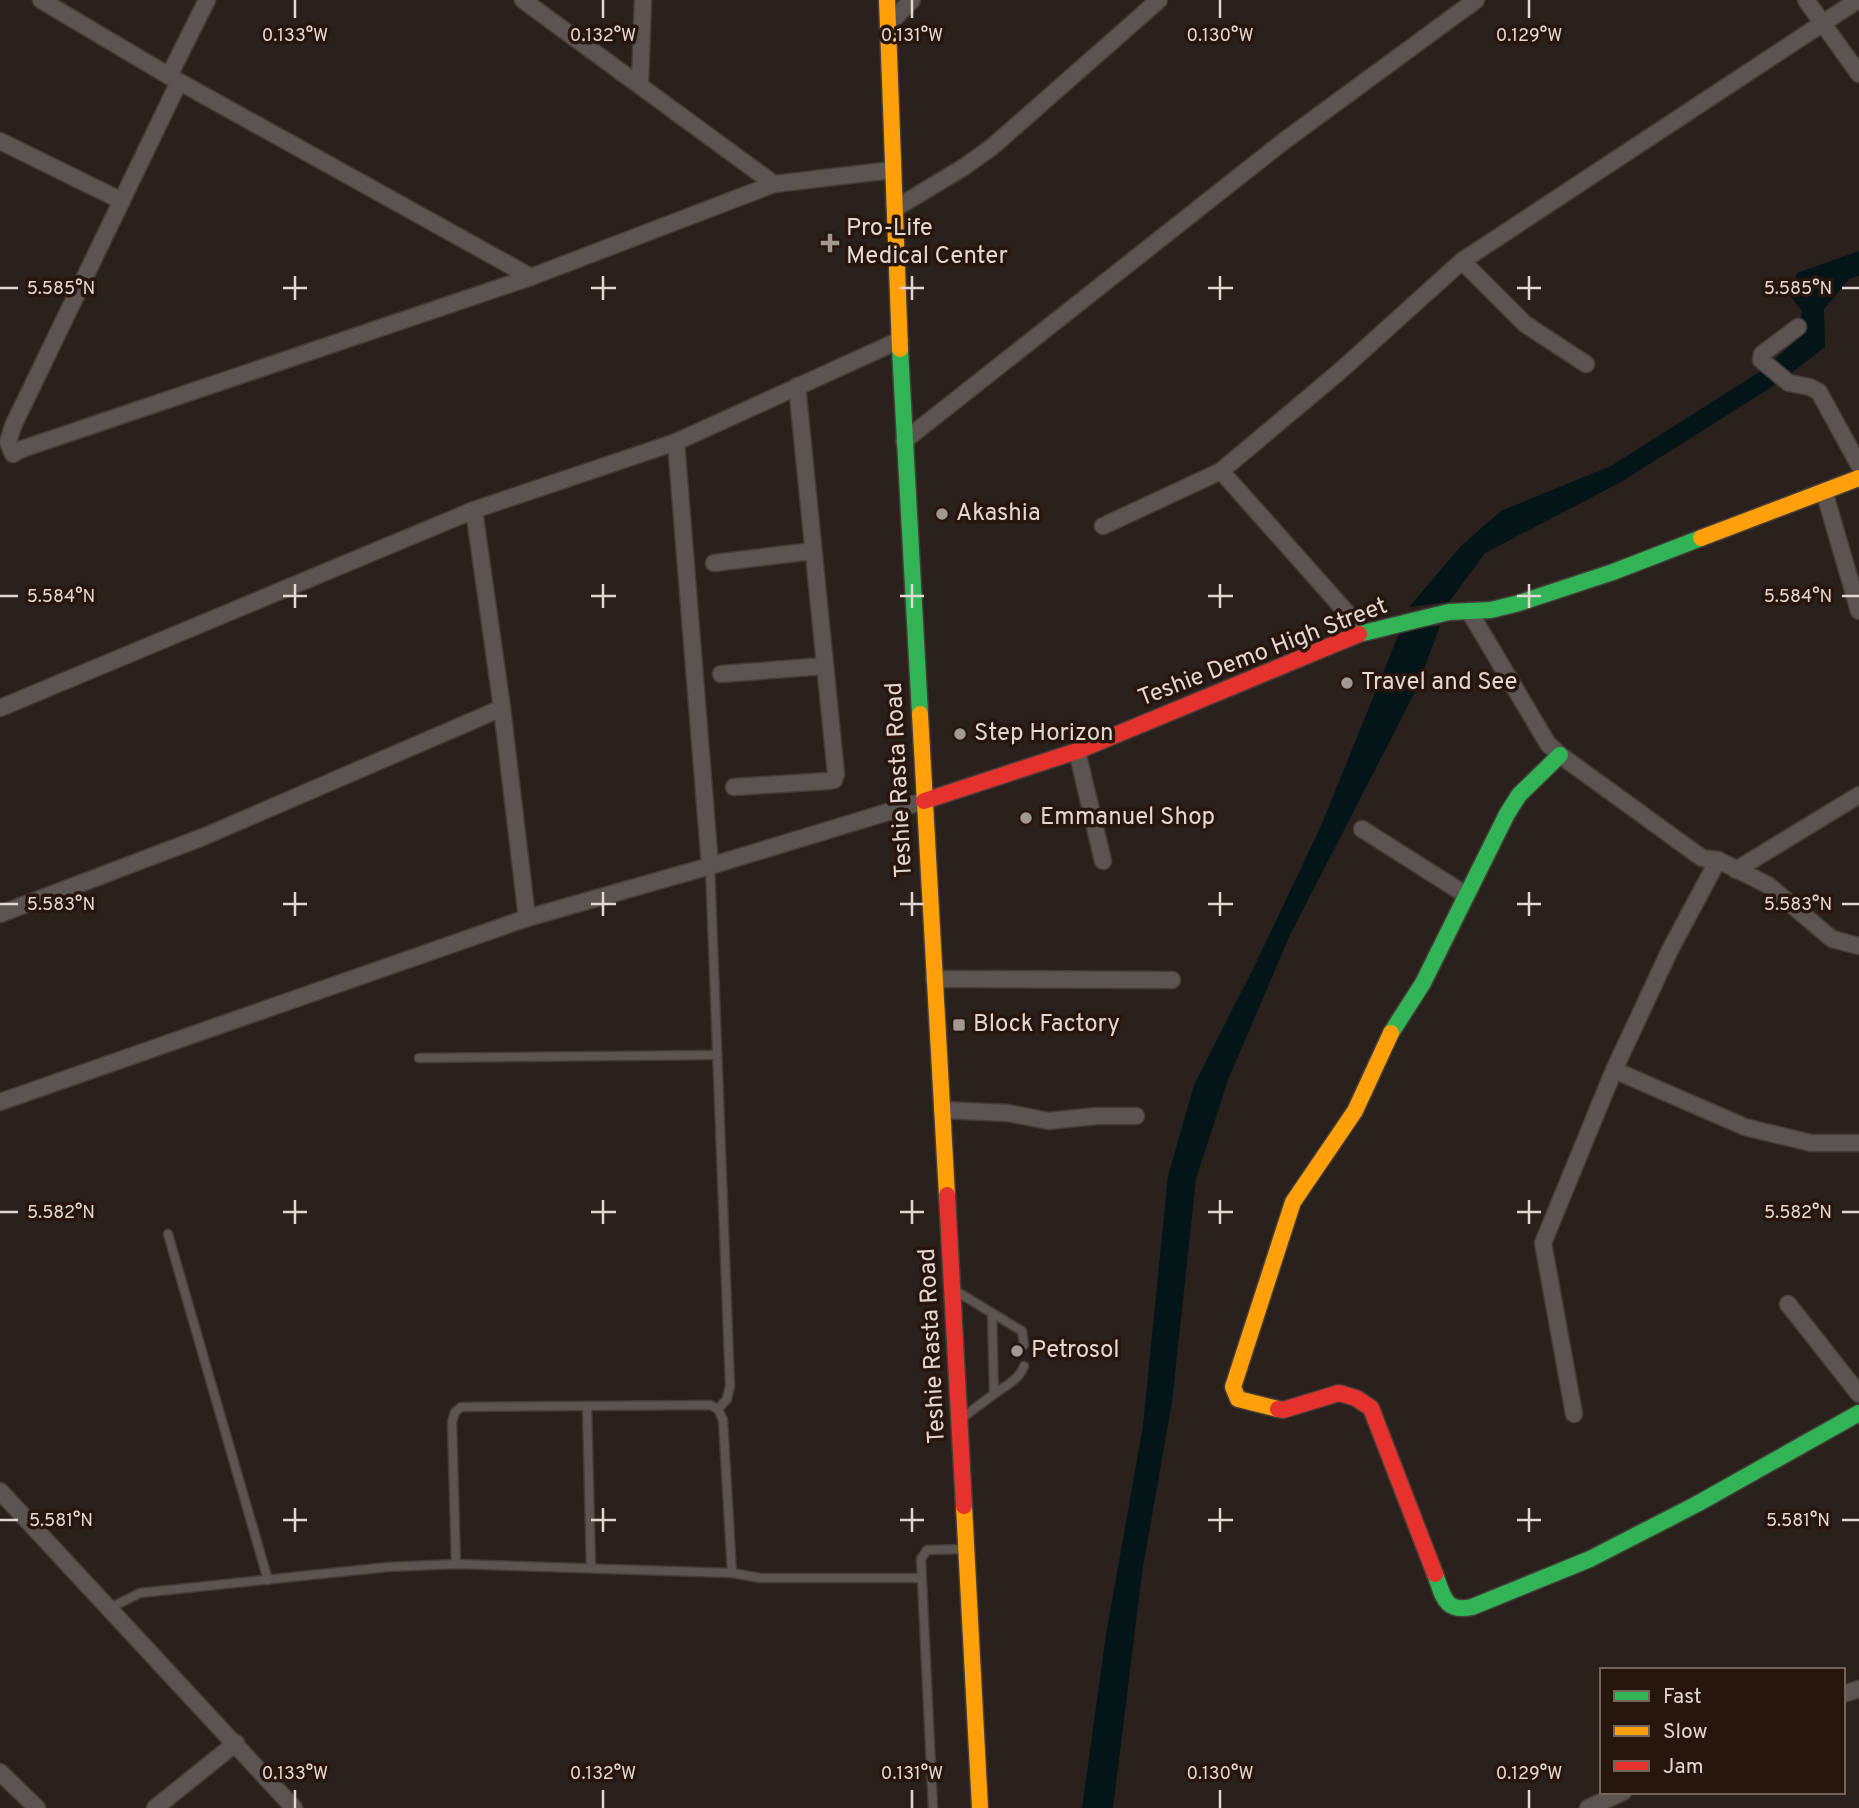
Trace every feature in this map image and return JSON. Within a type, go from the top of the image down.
[{"type":"street","points":[[41,0],[174,79],[531,277]]},
{"type":"street","points":[[206,0],[122,201],[13,426],[8,442],[13,454],[531,277],[774,184],[892,170]]},
{"type":"street","points":[[523,0],[774,184]]},
{"type":"street","points":[[640,85],[643,0]]},
{"type":"street","name":"Teshie Rasta Road","points":[[887,0],[904,441],[980,1808]]},
{"type":"street","points":[[888,25],[912,0]]},
{"type":"street","points":[[894,204],[896,208],[964,167],[1041,106],[1159,0]]},
{"type":"street","points":[[904,441],[1284,141],[1476,0]]},
{"type":"street","points":[[1806,0],[1859,74]]},
{"type":"street","points":[[1102,527],[1221,471],[1339,372],[1462,261],[1858,0]]},
{"type":"street","points":[[0,141],[122,201]]},
{"type":"street","points":[[1462,261],[1525,324],[1586,364]]},
{"type":"street","points":[[1798,327],[1762,354],[1761,360],[1789,383],[1810,387],[1819,392],[1859,465]]},
{"type":"street","points":[[0,708],[474,510],[676,442],[900,340]]},
{"type":"street","points":[[734,787],[834,780],[836,774],[797,386]]},
{"type":"street","points":[[676,442],[710,866]]},
{"type":"street","points":[[1221,471],[1364,632]]},
{"type":"street","name":"Teshie Demo High Street","points":[[924,802],[1077,751],[1364,632],[1449,612],[1491,610],[1519,603],[1614,572],[1859,478]]},
{"type":"street","points":[[1824,491],[1859,611]]},
{"type":"street","points":[[474,510],[502,708],[527,918]]},
{"type":"street","points":[[714,562],[813,551]]},
{"type":"street","points":[[1469,611],[1548,744],[1560,755],[1702,858],[1718,860],[1768,885],[1832,939],[1859,946]]},
{"type":"street","points":[[721,674],[825,666]]},
{"type":"street","points":[[0,914],[203,838],[502,708]]},
{"type":"street","points":[[1077,751],[1102,861]]},
{"type":"street","points":[[1560,755],[1519,795],[1423,984],[1396,1023],[1355,1111],[1293,1202],[1233,1387],[1238,1399],[1283,1410],[1339,1393],[1356,1398],[1371,1408],[1445,1601],[1451,1608],[1460,1610],[1590,1559],[1697,1504],[1859,1413]]},
{"type":"street","points":[[1736,870],[1859,795]]},
{"type":"street","points":[[0,1102],[527,918],[924,802]]},
{"type":"street","points":[[1362,829],[1466,895]]},
{"type":"street","points":[[1574,1414],[1543,1243],[1614,1070],[1670,950],[1718,860]]},
{"type":"street","points":[[934,979],[1172,980]]},
{"type":"street","points":[[1614,1070],[1745,1127],[1811,1143],[1859,1143]]},
{"type":"street","points":[[942,1110],[1009,1113],[1049,1121],[1096,1116],[1136,1116]]},
{"type":"street","points":[[1788,1304],[1859,1394]]},
{"type":"street","points":[[0,1491],[294,1808]]},
{"type":"street","points":[[155,1808],[236,1743]]},
{"type":"street","points":[[0,1772],[37,1808]]},
{"type":"street","points":[[1588,1808],[1619,1794]]},
{"type":"lane","points":[[710,866],[730,1386],[719,1409]]},
{"type":"lane","points":[[419,1058],[717,1055]]},
{"type":"lane","points":[[169,1234],[268,1580]]},
{"type":"lane","points":[[952,1289],[1022,1331],[1024,1345]]},
{"type":"lane","points":[[992,1313],[994,1394]]},
{"type":"lane","points":[[960,1419],[1017,1378],[1024,1366]]},
{"type":"lane","points":[[456,1564],[452,1422],[455,1412],[461,1407],[710,1405],[719,1409],[723,1420],[732,1573]]},
{"type":"lane","points":[[587,1406],[591,1569]]},
{"type":"lane","points":[[933,1808],[920,1559],[927,1550],[967,1549]]},
{"type":"lane","points":[[110,1608],[140,1593],[388,1567],[456,1564],[732,1573],[760,1578],[920,1578]]},
{"type":"shaded area","points":[[1859,251],[1859,276],[1849,279],[1824,309],[1825,347],[1781,381],[1621,482],[1485,553],[1449,602],[1409,607],[1461,546],[1501,511],[1611,466],[1761,371],[1799,338],[1802,311],[1790,296],[1797,273]]},
{"type":"shaded area","points":[[1402,626],[1440,626],[1416,690],[1290,935],[1228,1080],[1196,1179],[1172,1402],[1142,1573],[1113,1808],[1082,1808],[1106,1635],[1143,1426],[1168,1176],[1194,1085],[1321,826]]},
{"type":"traffic: fast","points":[[900,349],[920,714]]},
{"type":"traffic: fast","points":[[1359,634],[1449,612],[1491,610],[1519,603],[1613,572],[1701,538]]},
{"type":"traffic: fast","points":[[1391,1033],[1423,983],[1507,814],[1519,795],[1560,755]]},
{"type":"traffic: fast","points":[[1435,1574],[1450,1605],[1472,1607],[1590,1559],[1697,1504],[1859,1413]]},
{"type":"traffic: slow","points":[[887,0],[900,349]]},
{"type":"traffic: slow","points":[[1701,538],[1859,478]]},
{"type":"traffic: slow","points":[[920,714],[947,1195]]},
{"type":"traffic: slow","points":[[1278,1409],[1238,1399],[1233,1387],[1293,1202],[1355,1111],[1391,1033]]},
{"type":"traffic: slow","points":[[964,1506],[980,1808]]},
{"type":"traffic: jam","points":[[924,801],[1077,751],[1359,634]]},
{"type":"traffic: jam","points":[[947,1195],[964,1506]]},
{"type":"traffic: jam","points":[[1278,1409],[1283,1410],[1339,1393],[1356,1398],[1371,1408],[1435,1574]]},
{"type":"place","name":"Pro-Life Medical Center","points":[[830,243]]},
{"type":"place","name":"Akashia","points":[[942,514]]},
{"type":"place","name":"Travel and See","points":[[1347,683]]},
{"type":"place","name":"Step Horizon","points":[[960,734]]},
{"type":"place","name":"Emmanuel Shop","points":[[1026,818]]},
{"type":"place","name":"Block Factory","points":[[959,1025]]},
{"type":"place","name":"Petrosol","points":[[1017,1351]]}]
